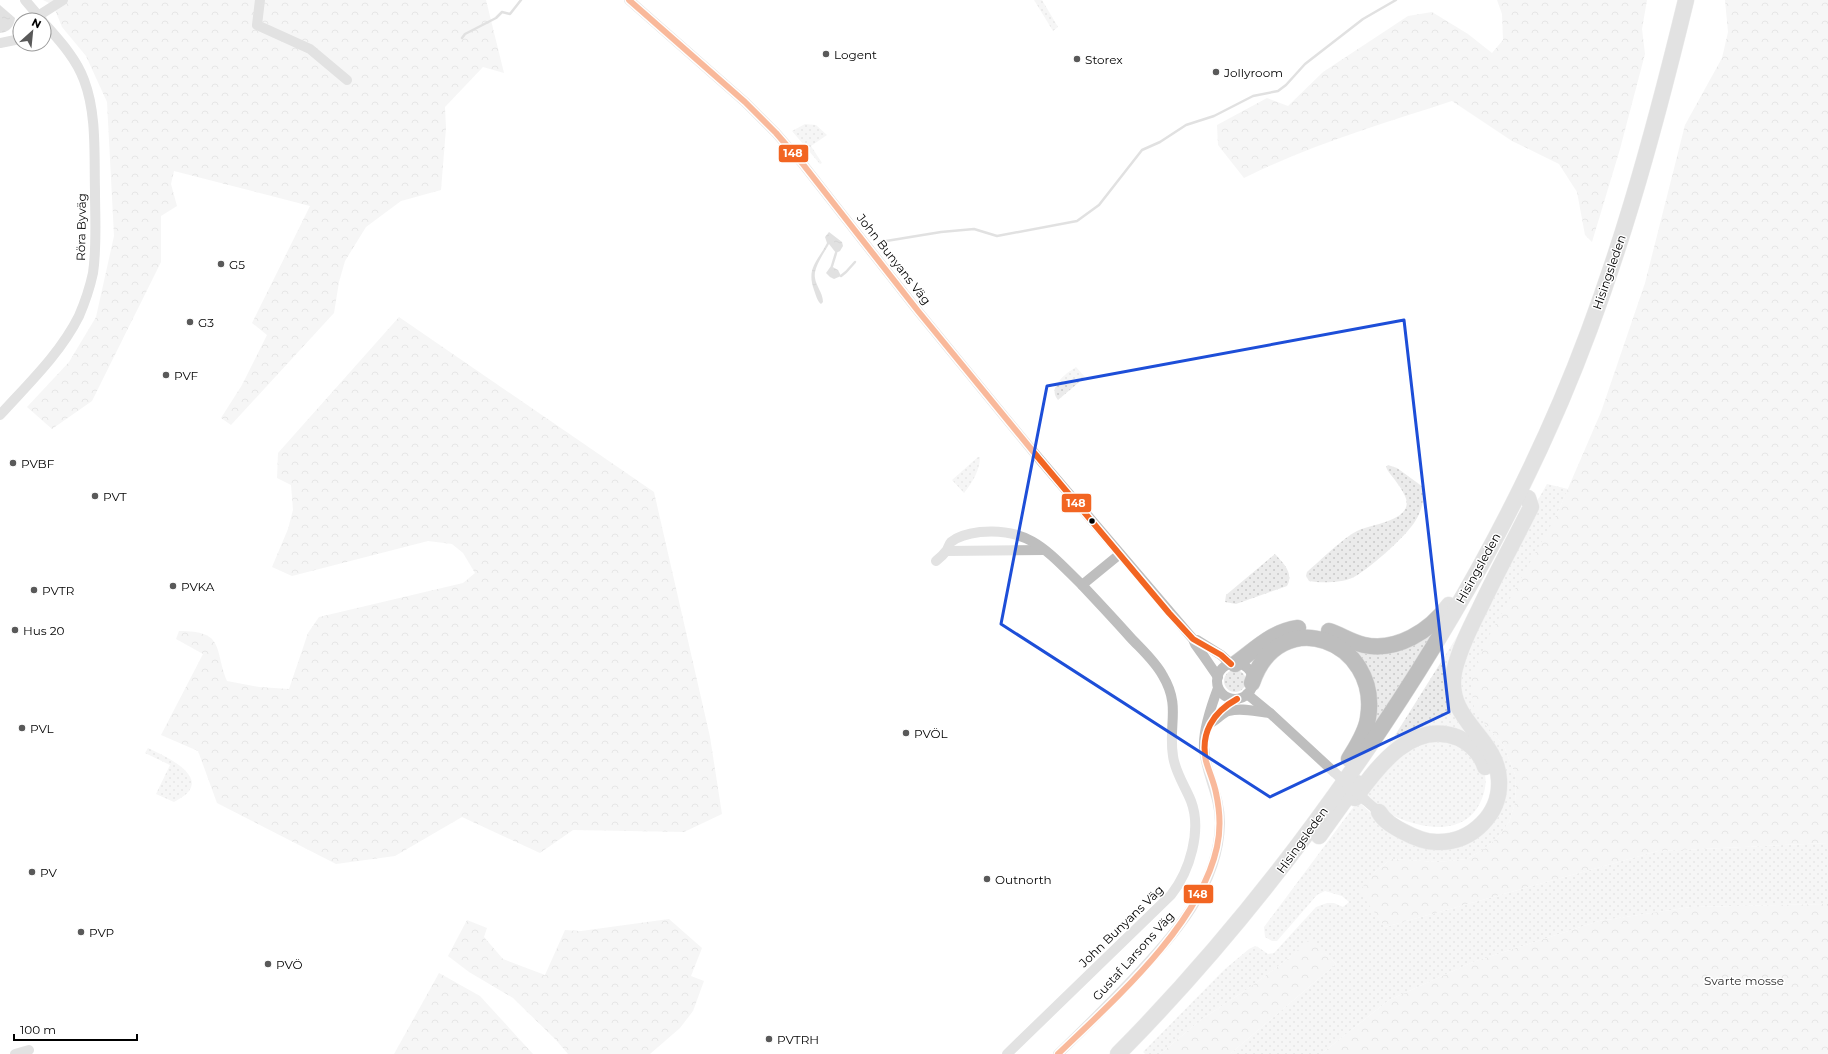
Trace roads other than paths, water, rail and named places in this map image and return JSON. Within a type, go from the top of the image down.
[{"type":"highway","name":"Hisingsleden","points":[[1118,1054],[1200,966],[1251,907],[1293,854],[1359,761],[1430,653],[1484,560],[1535,459],[1562,399],[1598,306],[1642,170],[1686,0]]},
{"type":"highway","name":"Hisingsleden","points":[[1133,1054],[1188,996],[1232,946],[1335,815],[1450,640],[1528,498],[1545,463],[1585,370],[1626,256],[1663,133],[1696,0]]},
{"type":"highway","points":[[1379,812],[1382,819],[1407,834],[1424,840],[1439,842],[1455,840],[1473,833],[1483,824],[1494,807],[1499,786],[1496,764],[1488,748],[1460,712],[1454,694],[1454,675],[1461,652],[1476,616],[1531,508],[1528,498]]},
{"type":"highway","points":[[1233,664],[1271,636],[1287,630],[1298,628],[1322,629],[1368,645],[1385,646],[1411,638],[1427,629],[1440,616],[1455,596],[1475,563],[1484,560]]},
{"type":"highway","points":[[1250,689],[1260,664],[1278,645],[1291,639],[1306,638],[1324,640],[1336,645],[1346,652],[1358,664],[1364,674],[1368,687],[1370,704],[1368,719],[1364,731],[1327,797],[1294,841],[1293,854]]},
{"type":"highway","points":[[1335,815],[1349,807],[1373,773],[1390,755],[1403,745],[1416,738],[1438,734],[1457,738],[1473,748],[1483,761],[1488,775],[1486,797],[1478,813],[1463,826],[1447,831],[1427,831],[1410,826],[1379,812]]},
{"type":"street","name":"Röra Byväg","points":[[25,0],[35,12]]},
{"type":"street","points":[[50,12],[64,0]]},
{"type":"street","points":[[260,0],[257,25],[310,49],[347,80]]},
{"type":"street","name":"John Bunyans Väg","points":[[629,0],[745,102],[802,162],[918,311],[1036,455],[1193,639],[1218,677]]},
{"type":"street","name":"Röra Byväg","points":[[0,415],[55,354],[69,334],[88,291],[94,261],[96,235],[93,123],[90,102],[84,79],[76,63],[52,34]]},
{"type":"street","points":[[0,43],[12,41]]},
{"type":"street","name":"John Bunyans Väg","points":[[936,561],[946,551],[951,542],[960,537],[976,532],[1014,532],[1026,537],[1044,550],[1082,585],[1156,665],[1167,683],[1174,708],[1171,736],[1174,761],[1193,806],[1196,825],[1188,863],[1181,880],[1171,895],[1007,1054]]},
{"type":"street","points":[[946,551],[1044,550]]},
{"type":"street","points":[[1082,585],[1120,554]]},
{"type":"street","name":"John Bunyans Väg","points":[[1193,639],[1221,655],[1233,664]]},
{"type":"street","points":[[1233,664],[1242,665],[1248,669],[1252,676],[1250,689],[1237,699],[1226,697],[1218,688],[1218,677],[1224,667],[1233,664]]},
{"type":"street","name":"Gustaf Larsons Väg","points":[[1058,1054],[1116,997],[1173,934],[1192,906],[1206,881],[1216,853],[1220,824],[1217,798],[1206,760],[1204,747],[1209,714],[1218,688]]},
{"type":"street","points":[[1250,689],[1270,713],[1379,812]]},
{"type":"street","name":"Gustaf Larsons Väg","points":[[1208,724],[1219,710],[1226,704],[1237,699]]},
{"type":"street","points":[[1208,724],[1229,711],[1235,710],[1270,713]]},
{"type":"street","points":[[15,1054],[29,1050]]},
{"type":"water","points":[[0,5],[12,15],[12,26],[6,32],[0,33]]},
{"type":"water","points":[[829,232],[842,242],[843,246],[840,251],[836,253],[829,244],[817,265],[815,278],[823,299],[821,304],[814,290],[811,276],[814,265],[827,243],[825,237]]},
{"type":"water","points":[[831,266],[838,270],[841,276],[834,279],[826,273]]},
{"type":"waterway","points":[[462,38],[465,34],[496,18],[502,12],[510,14],[521,0]]},
{"type":"waterway","points":[[880,242],[941,232],[974,229],[997,236],[1077,221],[1099,205],[1142,150],[1160,142],[1186,125],[1214,116],[1253,96],[1278,91],[1286,85],[1305,64],[1363,19],[1396,0]]},
{"type":"waterway","points":[[832,266],[836,253]]},
{"type":"waterway","points":[[841,276],[855,262]]},
{"type":"place","name":"Logent","points":[[826,54]]},
{"type":"place","name":"Storex","points":[[1077,59]]},
{"type":"place","name":"Jollyroom","points":[[1216,72]]},
{"type":"place","name":"G5","points":[[221,264]]},
{"type":"place","name":"G3","points":[[190,322]]},
{"type":"place","name":"PVF","points":[[166,375]]},
{"type":"place","name":"PVBF","points":[[13,463]]},
{"type":"place","name":"PVT","points":[[95,496]]},
{"type":"place","name":"PVKA","points":[[173,586]]},
{"type":"place","name":"PVTR","points":[[34,590]]},
{"type":"place","name":"Hus 20","points":[[15,630]]},
{"type":"place","name":"PVL","points":[[22,728]]},
{"type":"place","name":"PVÖL","points":[[906,733]]},
{"type":"place","name":"PV","points":[[32,872]]},
{"type":"place","name":"Outnorth","points":[[987,879]]},
{"type":"place","name":"PVP","points":[[81,932]]},
{"type":"place","name":"PVÖ","points":[[268,964]]},
{"type":"place","name":"PVTRH","points":[[769,1039]]},
{"type":"park label","name":"Svarte mosse","points":[[1744,980]]}]
